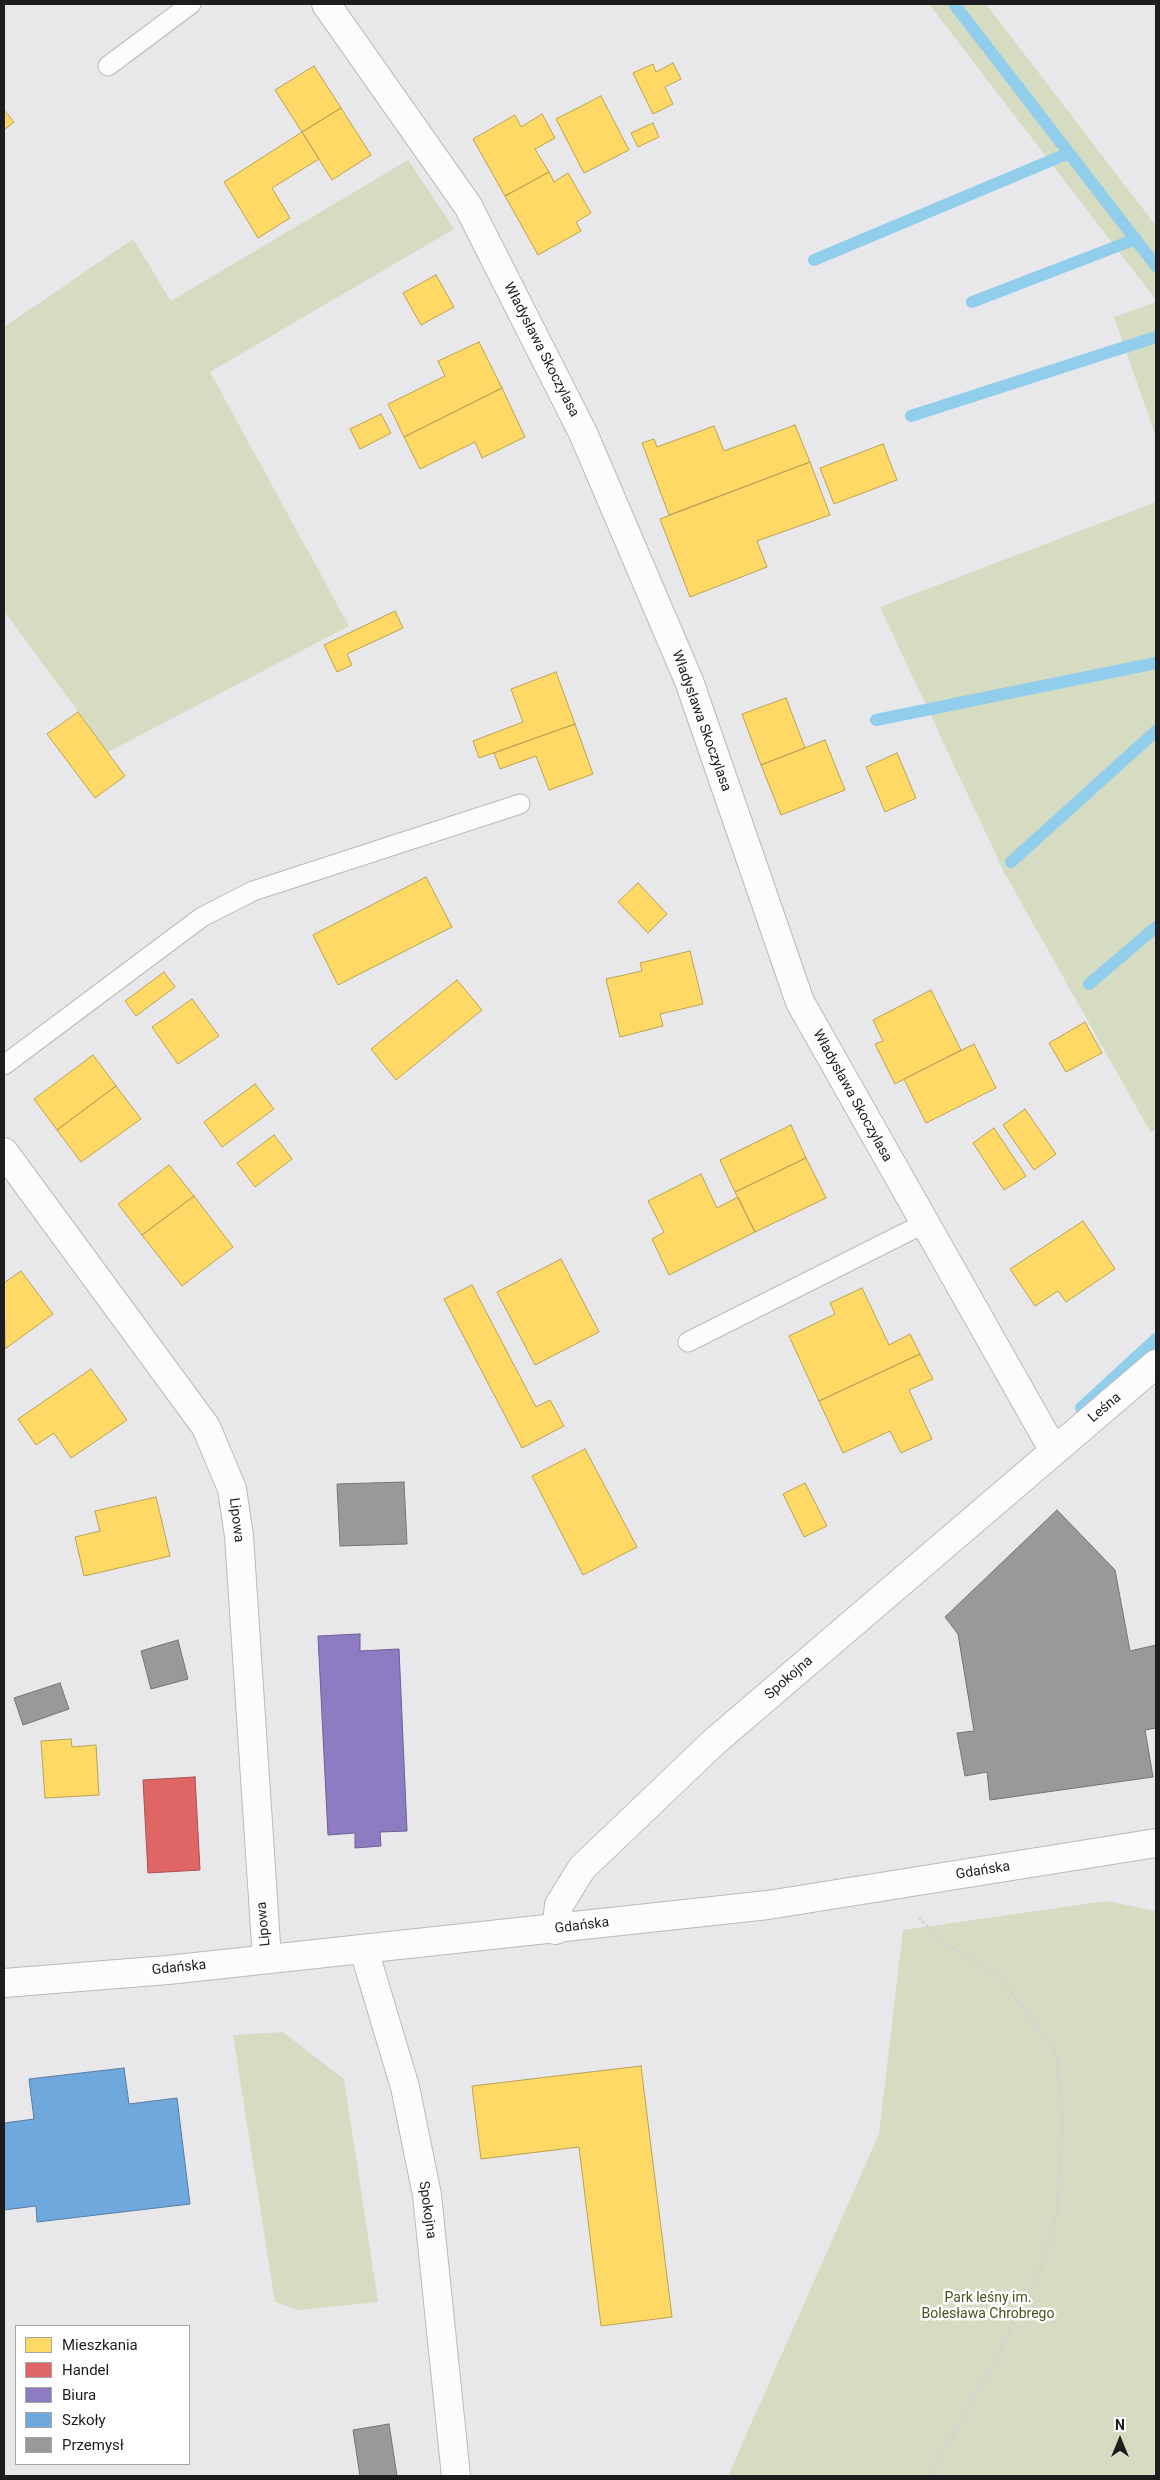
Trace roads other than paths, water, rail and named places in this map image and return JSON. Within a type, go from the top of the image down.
[{"type":"street","name":"Władysława Skoczylasa","points":[[326,4],[468,206],[582,433],[689,681],[800,1002],[1054,1451]]},
{"type":"street","name":"Lipowa","points":[[4,1152],[206,1427],[232,1489],[239,1536],[267,1959]]},
{"type":"street","name":"Leśna","points":[[1054,1451],[1156,1364]]},
{"type":"street","name":"Spokojna","points":[[556,1930],[559,1905],[582,1868],[714,1742],[1054,1451]]},
{"type":"street","name":"Gdańska","points":[[4,1983],[168,1970],[364,1950],[768,1905],[1156,1842]]},
{"type":"street","name":"Spokojna","points":[[364,1950],[405,2087],[426,2195],[456,2476]]},
{"type":"lane","points":[[108,66],[191,4]]},
{"type":"lane","points":[[4,1065],[202,918],[253,891],[520,804]]},
{"type":"lane","points":[[688,1342],[925,1224]]},
{"type":"waterway","points":[[954,4],[1156,266]]},
{"type":"waterway","points":[[814,260],[1069,153]]},
{"type":"waterway","points":[[972,302],[1136,239]]},
{"type":"waterway","points":[[911,416],[1156,337]]},
{"type":"waterway","points":[[876,720],[1156,663]]},
{"type":"waterway","points":[[1011,862],[1156,731]]},
{"type":"waterway","points":[[1089,984],[1156,927]]},
{"type":"waterway","points":[[1081,1408],[1156,1339]]},
{"type":"park label","name":"Park leśny im. Bolesława Chrobrego","points":[[988,2306]]}]
